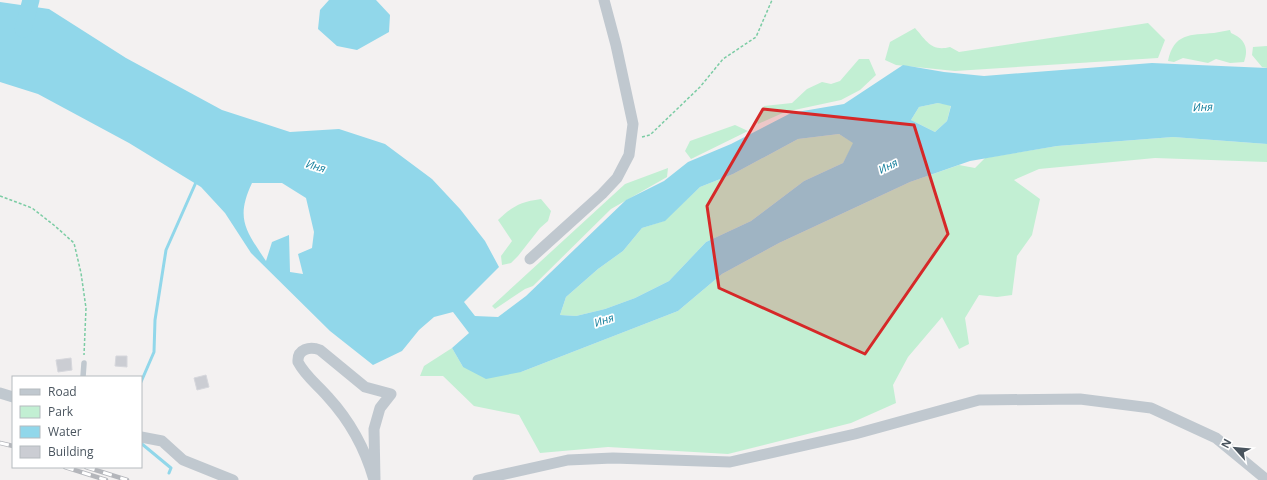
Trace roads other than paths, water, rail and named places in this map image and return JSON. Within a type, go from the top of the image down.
[{"type":"street","points":[[530,259],[602,194],[617,178],[629,155],[633,124],[616,45],[604,0]]},
{"type":"street","points":[[312,347],[320,350],[365,387],[391,394],[380,408],[374,429],[374,480],[358,438],[342,413],[303,371],[298,362],[300,354],[306,349],[312,347]]},
{"type":"street","points":[[0,393],[12,397]]},
{"type":"street","points":[[478,480],[568,460],[613,458],[730,462],[855,434],[979,400],[1072,399],[1151,408],[1216,438],[1267,480]]},
{"type":"street","points":[[146,438],[162,441],[183,460],[232,480]]},
{"type":"lane","points":[[83,376],[84,363]]},
{"type":"water","points":[[329,0],[376,0],[390,15],[389,32],[357,50],[337,46],[318,29],[320,10]]},
{"type":"water","name":"Иня","points":[[0,2],[49,9],[126,58],[222,110],[290,132],[339,129],[385,144],[432,179],[460,209],[485,241],[499,267],[464,302],[475,316],[498,317],[526,296],[626,200],[664,181],[688,162],[731,144],[791,113],[844,104],[903,65],[944,72],[984,76],[1152,63],[1267,68],[1267,144],[1173,137],[1057,146],[970,161],[910,182],[779,243],[722,274],[678,311],[521,372],[486,379],[463,367],[452,348],[469,333],[453,312],[434,317],[419,330],[402,351],[373,365],[330,331],[251,253],[225,213],[201,187],[129,143],[38,94],[0,82]],"holes":[[[938,103],[951,106],[947,121],[935,132],[911,120],[919,107]],[[839,134],[853,143],[843,163],[804,181],[751,221],[706,242],[669,281],[635,298],[605,309],[576,316],[560,315],[566,297],[598,269],[623,251],[642,228],[665,221],[700,187],[733,174],[798,139]],[[252,183],[282,183],[306,198],[314,232],[312,248],[298,254],[303,274],[290,272],[289,235],[272,242],[266,261],[248,233],[245,224],[244,206]]]},
{"type":"waterway","points":[[23,29],[31,0]]},
{"type":"waterway","points":[[142,380],[154,352],[155,320],[166,250],[197,180]]},
{"type":"waterway","points":[[142,444],[171,468],[169,473]]},
{"type":"railway","points":[[0,443],[12,446]]},
{"type":"railway","points":[[68,468],[106,480]]},
{"type":"railway","points":[[89,468],[127,480]]}]
